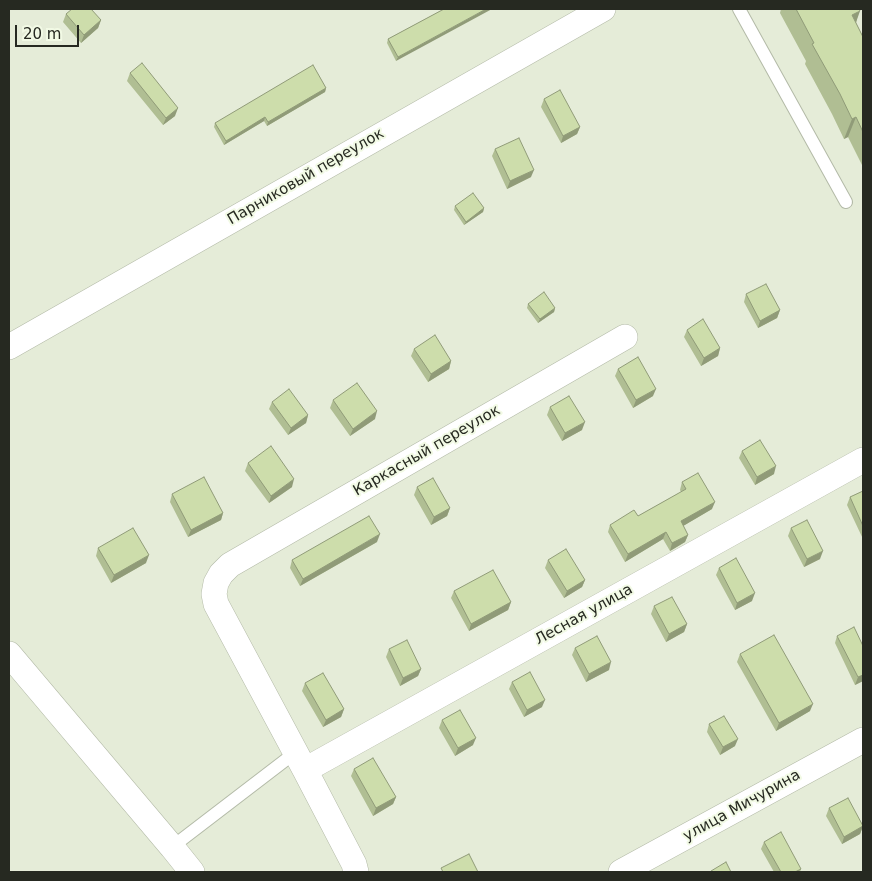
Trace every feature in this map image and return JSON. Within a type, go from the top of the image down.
[{"type":"street","name":"Парниковый переулок","points":[[9,347],[603,9]]},
{"type":"street","name":"Каркасный переулок","points":[[300,761],[216,604],[214,594],[216,583],[221,574],[230,566],[625,337]]},
{"type":"street","name":"Лесная улица","points":[[300,761],[863,460]]},
{"type":"street","points":[[9,654],[192,872]]},
{"type":"street","name":"улица Мичурина","points":[[621,872],[863,740]]},
{"type":"street","points":[[300,761],[354,864],[356,872]]},
{"type":"lane","points":[[740,9],[846,202]]},
{"type":"lane","points":[[172,847],[300,761]]},
{"type":"building","points":[[72,9],[91,9],[101,20],[84,35],[66,14]]},
{"type":"building","points":[[444,9],[486,9],[398,57],[388,39]]},
{"type":"building","points":[[796,9],[859,9],[860,11],[852,15],[863,37],[863,132],[856,117],[852,119],[812,44],[814,43]]},
{"type":"building","points":[[142,63],[178,108],[166,118],[130,73]]},
{"type":"building","points":[[313,65],[326,88],[268,122],[265,117],[226,141],[215,123]]},
{"type":"building","points":[[560,90],[580,127],[563,136],[544,99]]},
{"type":"building","points":[[519,138],[534,170],[510,181],[495,149]]},
{"type":"building","points":[[473,193],[484,208],[466,222],[455,206]]},
{"type":"building","points":[[766,284],[780,310],[760,321],[746,294]]},
{"type":"building","points":[[544,292],[555,308],[540,319],[528,304]]},
{"type":"building","points":[[703,319],[720,348],[704,358],[687,330]]},
{"type":"building","points":[[435,335],[451,361],[431,374],[414,349]]},
{"type":"building","points":[[638,357],[656,389],[636,400],[618,369]]},
{"type":"building","points":[[357,383],[377,411],[353,429],[333,400]]},
{"type":"building","points":[[289,389],[308,415],[291,428],[272,402]]},
{"type":"building","points":[[569,396],[585,422],[565,433],[550,407]]},
{"type":"building","points":[[760,440],[776,466],[757,477],[742,451]]},
{"type":"building","points":[[271,446],[294,479],[271,496],[248,463]]},
{"type":"building","points":[[698,473],[715,502],[681,521],[688,535],[672,543],[666,532],[628,554],[610,525],[634,510],[638,516],[686,489],[682,482]]},
{"type":"building","points":[[204,477],[223,513],[191,530],[172,494]]},
{"type":"building","points":[[433,478],[450,508],[434,517],[417,487]]},
{"type":"building","points":[[863,491],[863,526],[850,497]]},
{"type":"building","points":[[369,516],[380,534],[303,579],[292,560]]},
{"type":"building","points":[[807,520],[823,551],[807,559],[791,528]]},
{"type":"building","points":[[133,528],[149,555],[114,575],[98,548]]},
{"type":"building","points":[[566,549],[585,580],[567,591],[548,560]]},
{"type":"building","points":[[736,558],[755,593],[737,603],[719,568]]},
{"type":"building","points":[[493,570],[511,602],[471,624],[454,591]]},
{"type":"building","points":[[672,597],[687,624],[669,634],[654,606]]},
{"type":"building","points":[[854,627],[863,646],[863,675],[858,677],[837,636]]},
{"type":"building","points":[[774,635],[813,704],[779,723],[740,654]]},
{"type":"building","points":[[597,636],[611,662],[589,674],[575,648]]},
{"type":"building","points":[[407,640],[421,669],[403,678],[389,649]]},
{"type":"building","points":[[530,672],[545,700],[527,710],[512,682]]},
{"type":"building","points":[[323,673],[344,709],[326,720],[305,683]]},
{"type":"building","points":[[460,710],[476,738],[458,748],[442,720]]},
{"type":"building","points":[[724,716],[738,739],[723,747],[709,724]]},
{"type":"building","points":[[373,758],[396,797],[376,808],[354,769]]},
{"type":"building","points":[[848,798],[863,826],[844,837],[829,808]]},
{"type":"building","points":[[781,832],[801,869],[795,872],[781,872],[764,842]]},
{"type":"building","points":[[469,854],[478,872],[443,872],[441,868]]},
{"type":"building","points":[[726,862],[731,872],[711,872],[711,871]]}]
